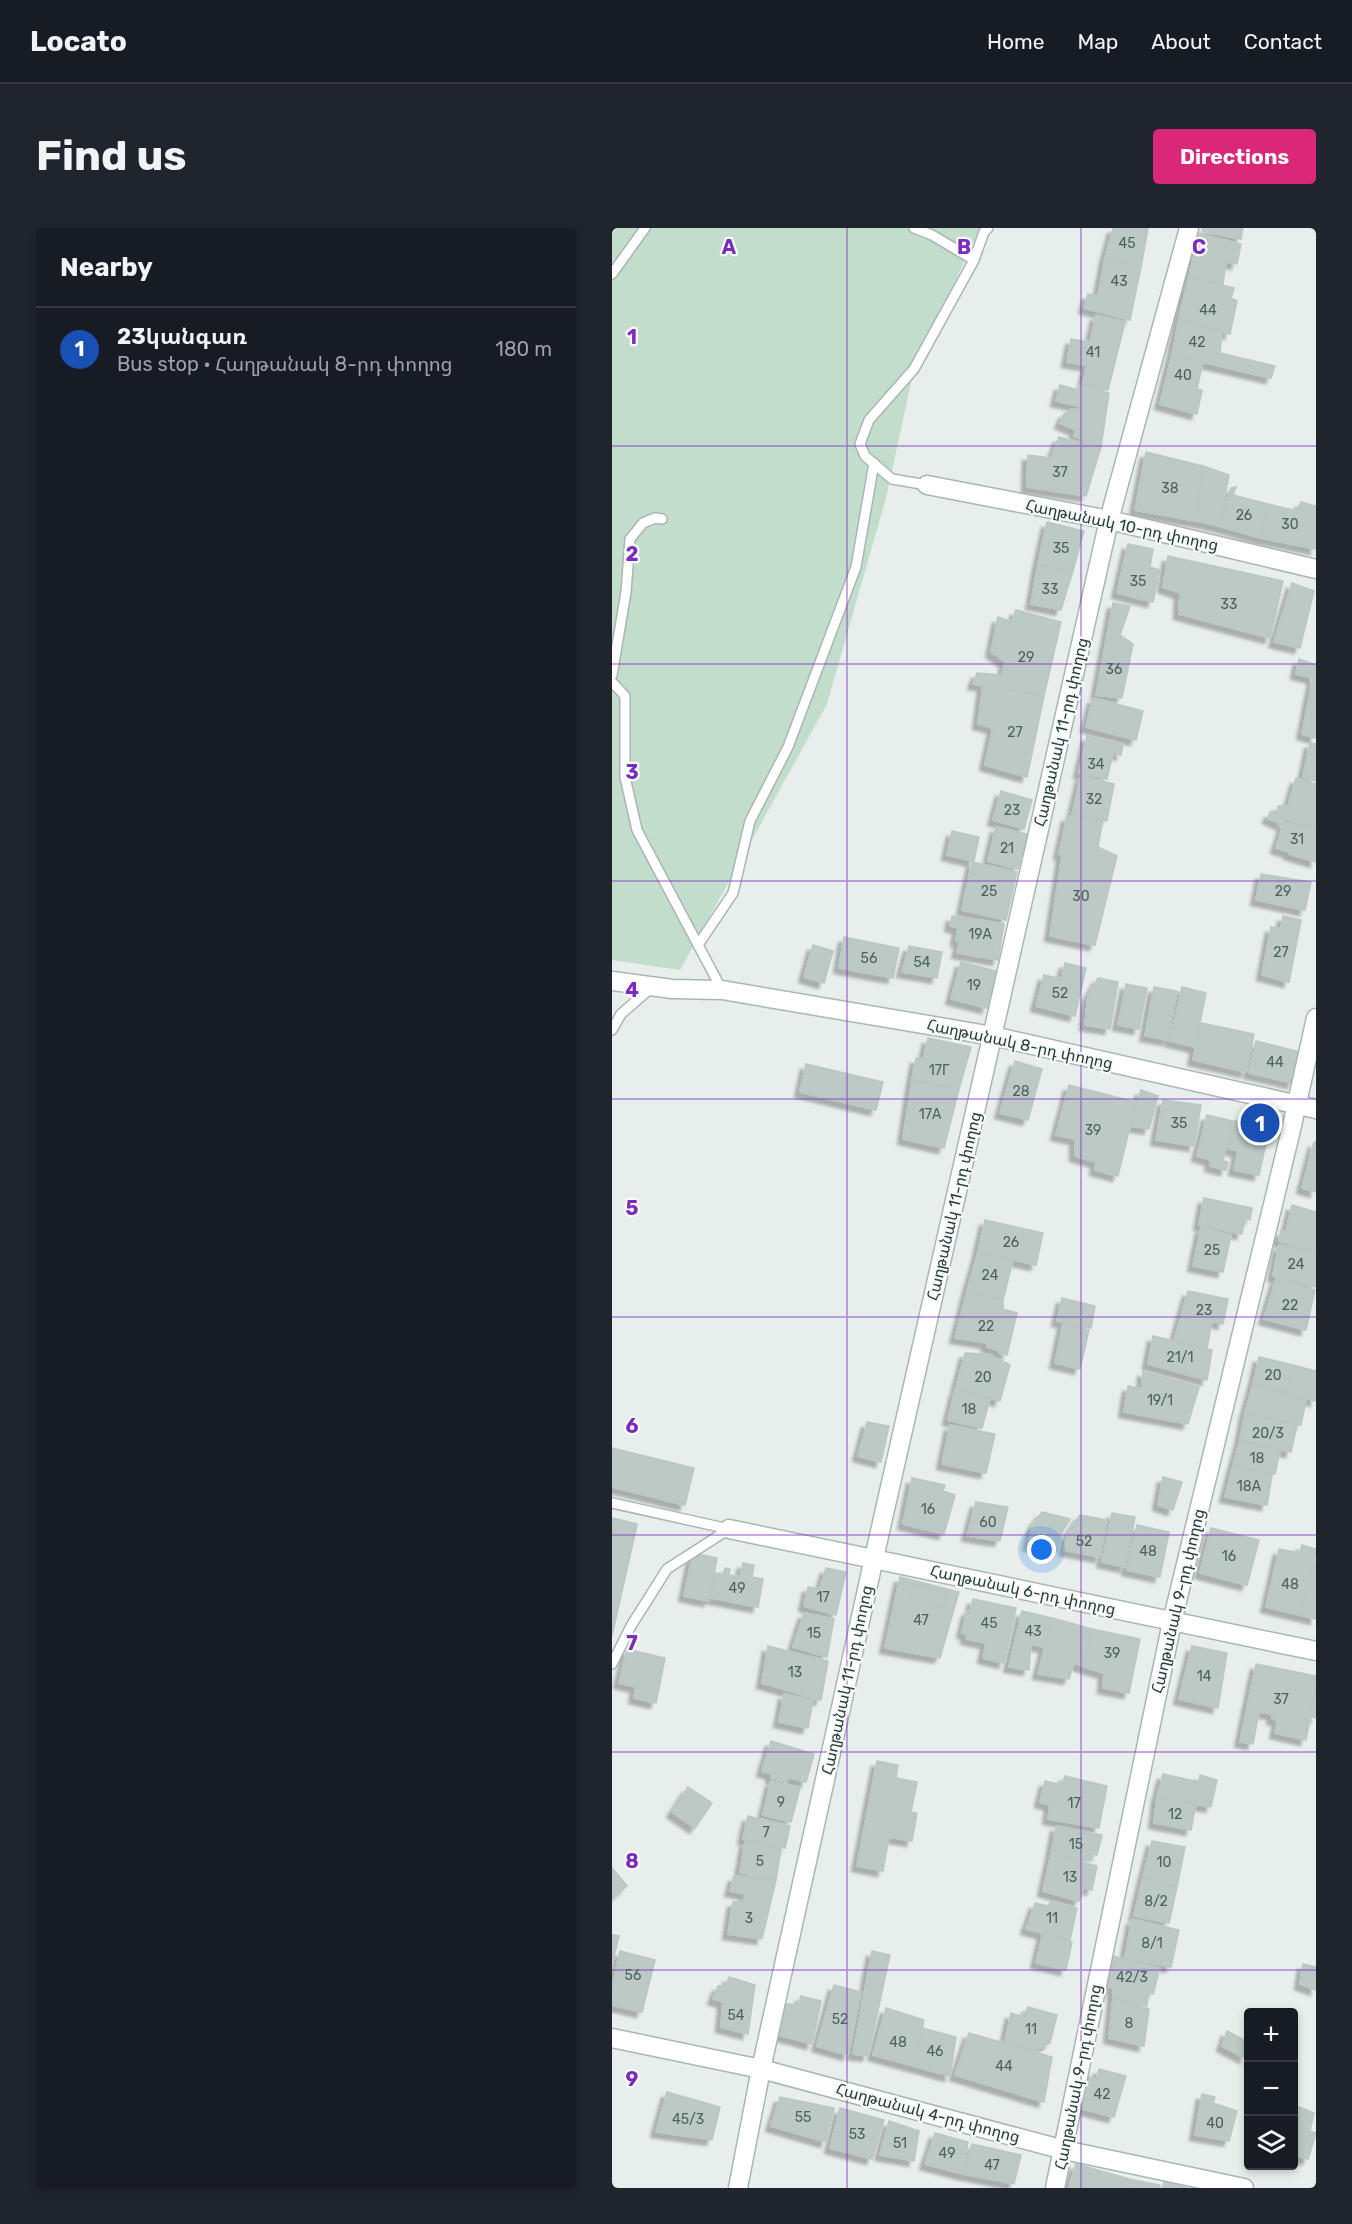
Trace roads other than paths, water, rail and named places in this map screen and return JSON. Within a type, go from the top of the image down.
[{"type":"street","name":"Հաղթանակ 11-րդ փողոց","points":[[738,2188],[761,2069],[874,1558],[1109,520],[1189,228]]},
{"type":"street","name":"Հաղթանակ 10-րդ փողոց","points":[[927,485],[1109,520],[1316,569]]},
{"type":"street","name":"Հաղթանակ 8-րդ փողոց","points":[[612,981],[722,990],[993,1036],[1316,1108]]},
{"type":"street","name":"Հաղթանակ 9-րդ փողոց","points":[[1055,2188],[1172,1622],[1316,1018]]},
{"type":"street","name":"Հաղթանակ 6-րդ փողոց","points":[[729,1529],[1316,1651]]},
{"type":"street","name":"Հաղթանակ 4-րդ փողոց","points":[[612,2038],[761,2069],[1064,2150],[1244,2188]]},
{"type":"lane","points":[[612,274],[645,228]]},
{"type":"lane","points":[[914,228],[932,235],[974,260]]},
{"type":"lane","points":[[927,485],[892,479],[865,456],[860,444],[869,420],[914,369],[974,260],[984,232],[988,228]]},
{"type":"lane","points":[[698,945],[733,893],[750,821],[788,747],[856,567],[874,464]]},
{"type":"lane","points":[[612,675],[626,592],[630,539],[643,523],[655,518],[662,519]]},
{"type":"lane","points":[[612,682],[625,696],[625,777],[637,830],[722,990]]},
{"type":"lane","points":[[612,1030],[621,1014],[653,986]]},
{"type":"lane","points":[[612,1503],[729,1529]]},
{"type":"lane","points":[[612,1664],[631,1626],[667,1569],[729,1529]]},
{"type":"place","name":"23կանգառ","points":[[1260,1123]]}]
